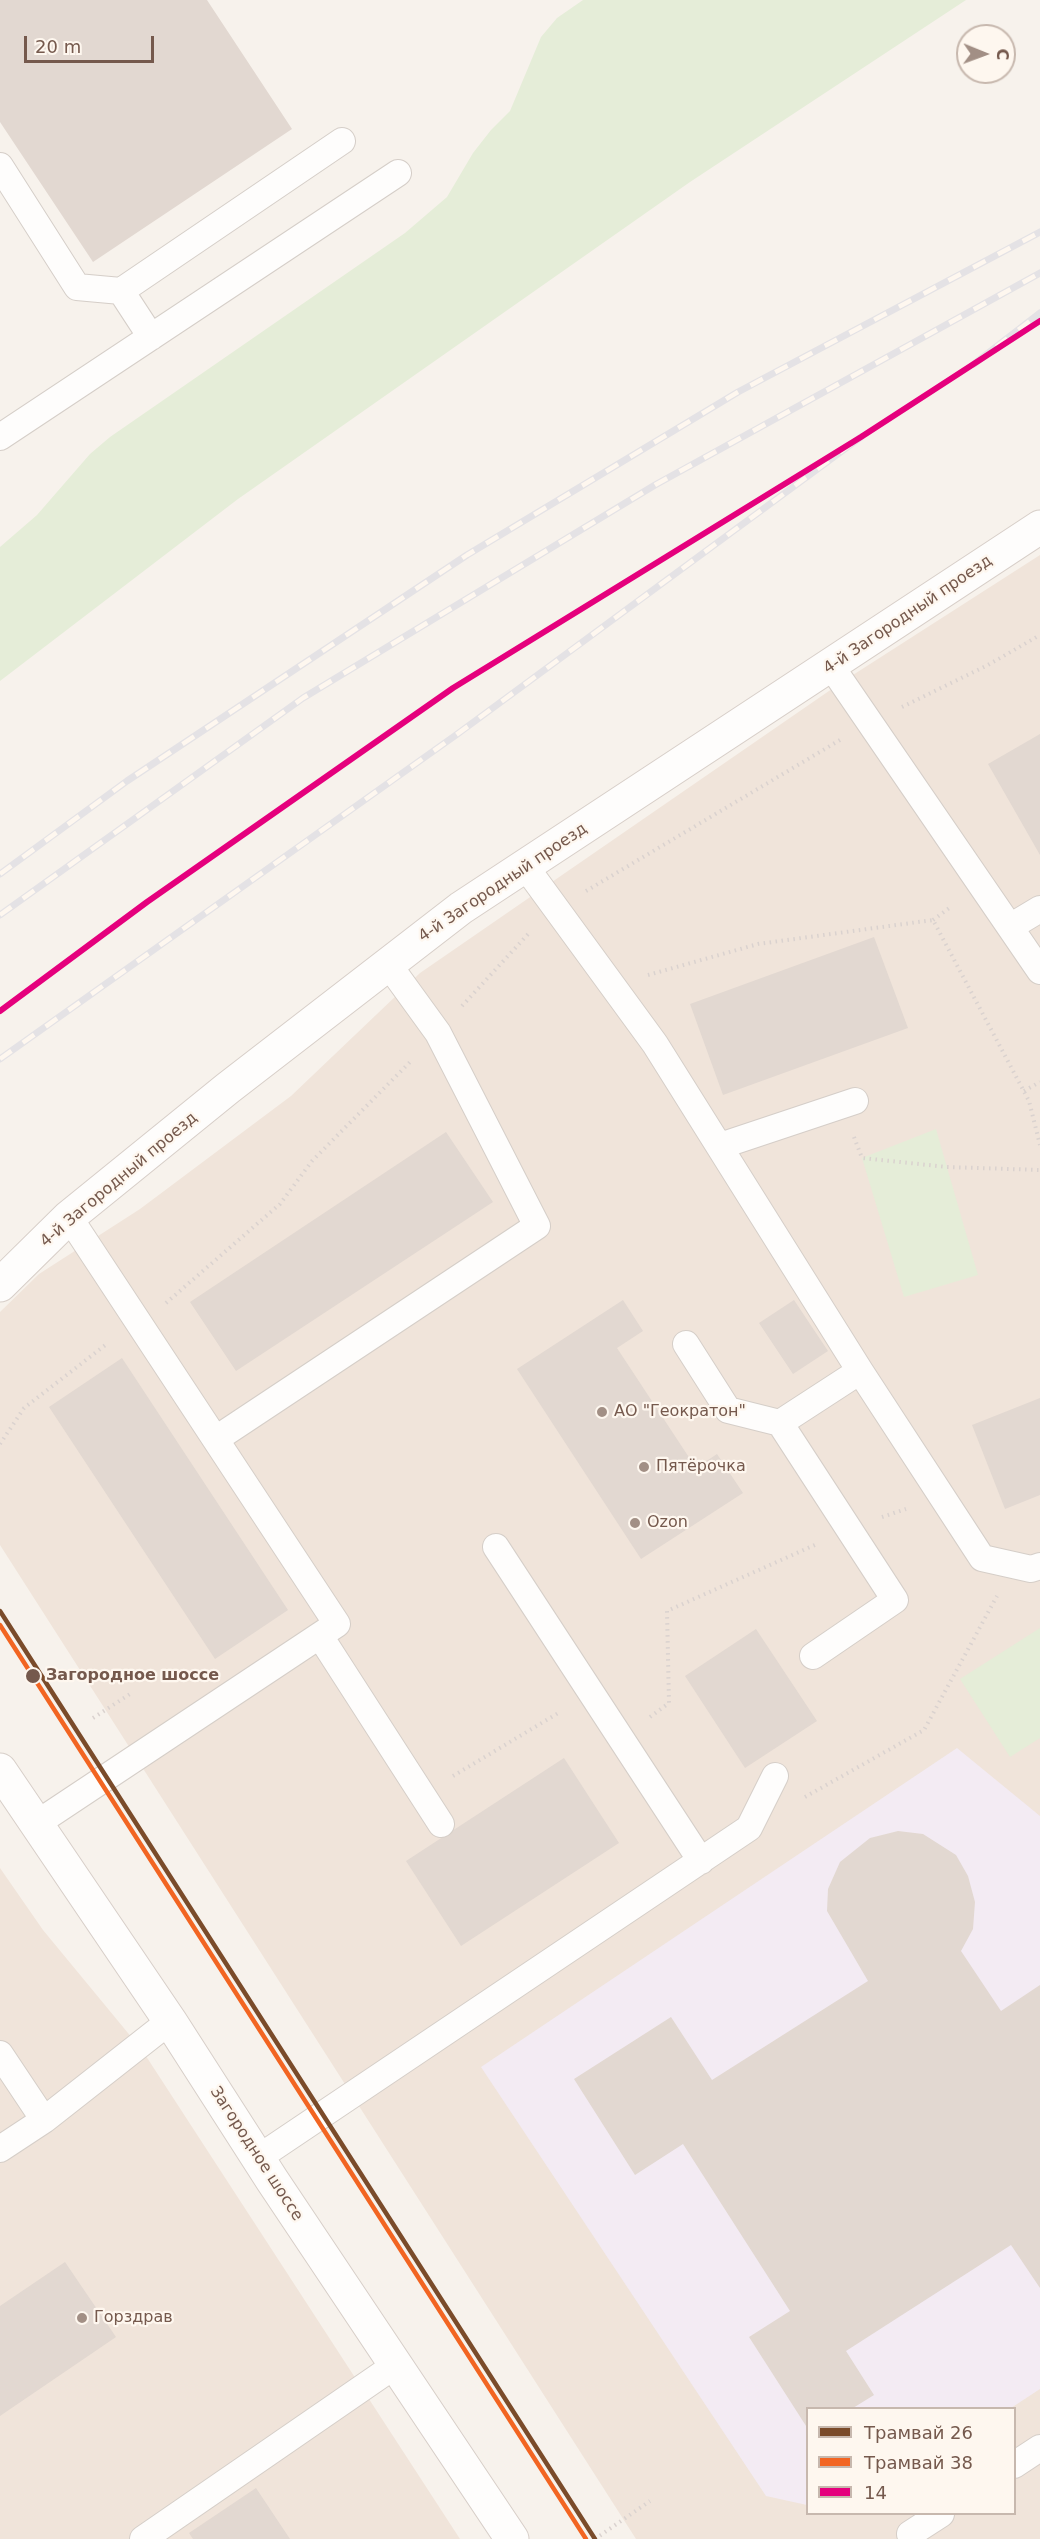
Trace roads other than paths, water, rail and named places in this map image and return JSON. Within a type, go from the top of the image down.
[{"type":"street","name":"4-й Загородный проезд","points":[[0,1285],[69,1217],[228,1089],[461,908],[1040,527]]},
{"type":"street","name":"Загородное шоссе","points":[[0,1770],[170,2021],[258,2158],[512,2539]]},
{"type":"lane","points":[[0,166],[77,287],[121,291],[342,141]]},
{"type":"lane","points":[[0,437],[398,173]]},
{"type":"lane","points":[[121,291],[151,337]]},
{"type":"lane","points":[[831,666],[1040,971]]},
{"type":"lane","points":[[525,866],[656,1044],[860,1371],[982,1558],[1031,1569],[1040,1566]]},
{"type":"lane","points":[[1010,927],[1040,909]]},
{"type":"lane","points":[[216,1438],[537,1226],[438,1033],[388,964]]},
{"type":"lane","points":[[720,1146],[855,1101]]},
{"type":"lane","points":[[36,1824],[338,1624],[69,1217]]},
{"type":"lane","points":[[686,1344],[728,1410],[780,1423],[895,1600],[813,1656]]},
{"type":"lane","points":[[780,1423],[860,1371]]},
{"type":"lane","points":[[496,1547],[701,1861]]},
{"type":"lane","points":[[320,1636],[441,1824]]},
{"type":"lane","points":[[258,2158],[749,1828],[775,1776]]},
{"type":"lane","points":[[0,2149],[44,2120],[170,2021]]},
{"type":"lane","points":[[0,2054],[44,2120]]},
{"type":"lane","points":[[143,2539],[397,2364]]},
{"type":"lane","points":[[1016,2464],[1040,2448]]},
{"type":"lane","points":[[909,2537],[940,2515]]},
{"type":"railway","points":[[0,874],[127,781],[467,555],[738,392],[1040,232]]},
{"type":"railway","points":[[0,915],[303,698],[655,485],[1040,273]]},
{"type":"railway","points":[[974,364],[1040,313]]},
{"type":"railway","points":[[0,1059],[456,735],[861,437]]},
{"type":"tram line","name":"26","points":[[0,1611],[595,2539]]},
{"type":"tram line","name":"38","points":[[0,1625],[586,2539]]},
{"type":"place","name":"АО \"Геократон\"","points":[[602,1412]]},
{"type":"place","name":"Пятёрочка","points":[[644,1467]]},
{"type":"place","name":"Ozon","points":[[635,1523]]},
{"type":"place","name":"Загородное шоссе","points":[[33,1676]]},
{"type":"place","name":"Горздрав","points":[[82,2318]]}]
